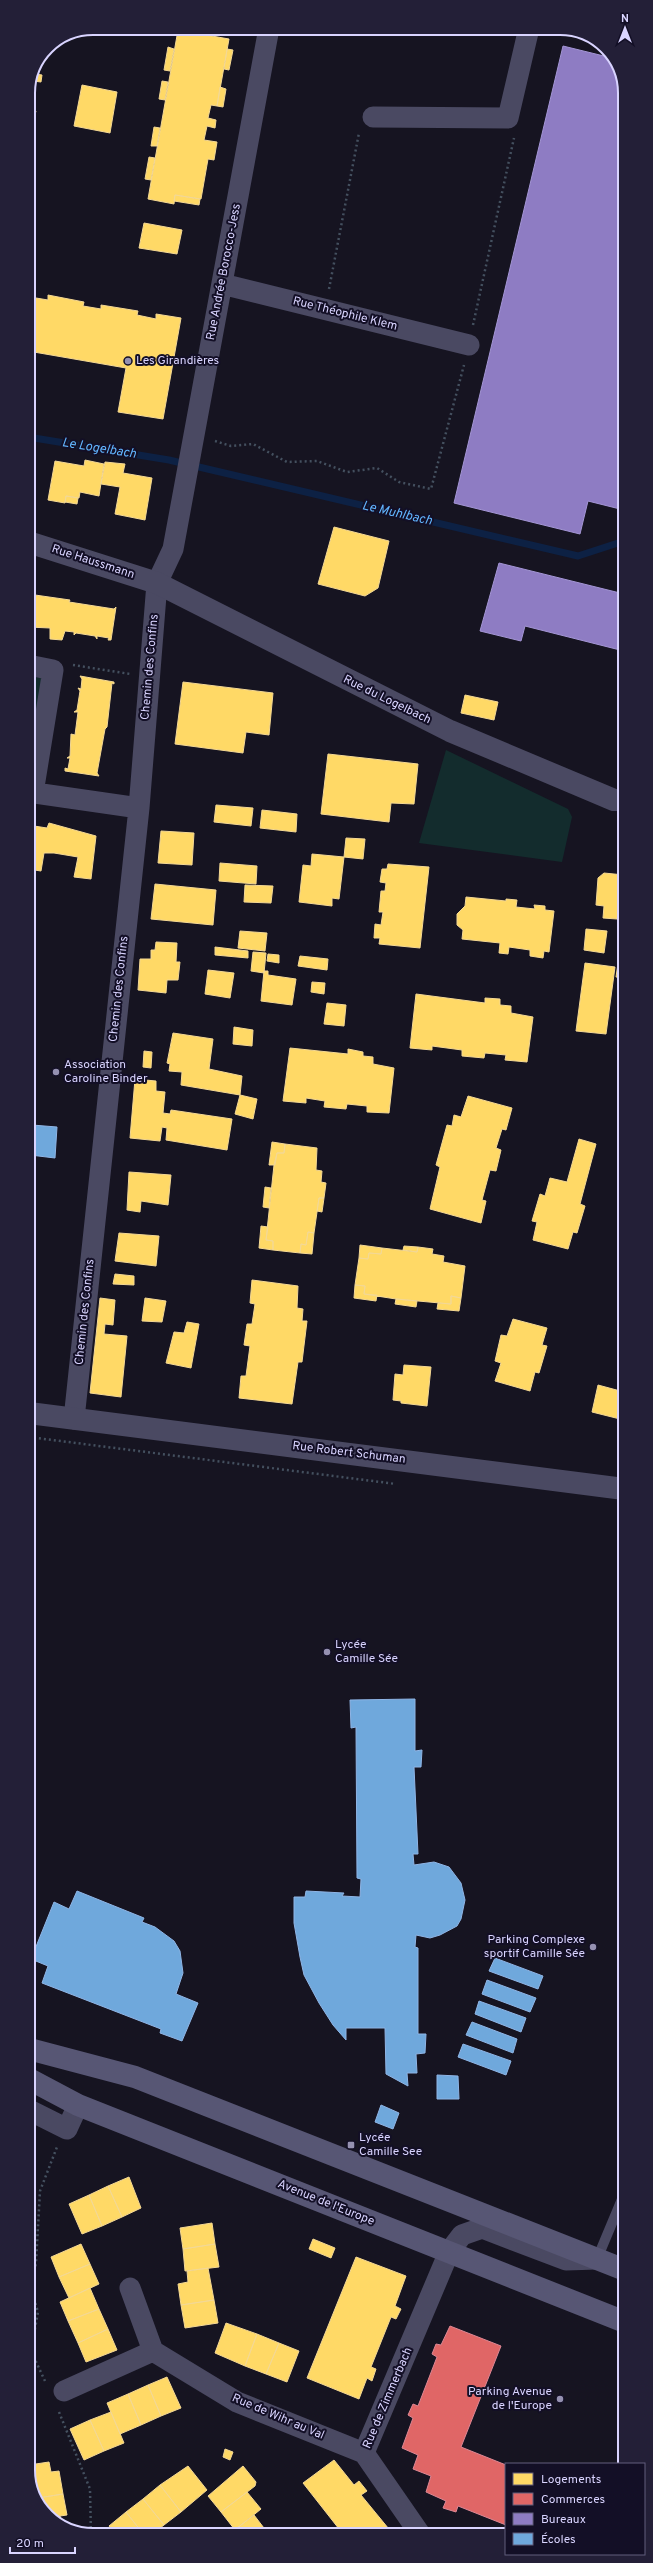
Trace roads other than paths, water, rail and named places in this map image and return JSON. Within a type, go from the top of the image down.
[{"type":"main road","points":[[35,2051],[135,2077],[618,2267]]},
{"type":"main road","name":"Avenue de l'Europe","points":[[35,2082],[78,2105],[618,2319]]},
{"type":"street","name":"Rue Andrée Borocco-Jess","points":[[157,583],[173,549],[268,35]]},
{"type":"street","points":[[373,117],[508,118],[527,35]]},
{"type":"street","name":"Rue Théophile Klem","points":[[222,284],[469,345]]},
{"type":"street","name":"Rue Haussmann","points":[[35,544],[157,583]]},
{"type":"street","name":"Chemin des Confins","points":[[74,1419],[139,808],[157,583]]},
{"type":"street","name":"Rue du Logelbach","points":[[157,583],[450,731],[618,800]]},
{"type":"street","points":[[35,667],[53,670],[35,771]]},
{"type":"street","points":[[35,794],[139,808]]},
{"type":"street","name":"Rue Robert Schuman","points":[[35,1414],[618,1488]]},
{"type":"street","points":[[35,2113],[66,2129],[78,2105]]},
{"type":"street","name":"Rue de Zimmerbach","points":[[416,2528],[364,2453],[449,2252],[462,2234],[482,2228],[566,2260],[597,2259]]},
{"type":"street","points":[[58,2394],[153,2350],[130,2288]]},
{"type":"street","name":"Rue de Wihr au Val","points":[[153,2350],[237,2402],[364,2453]]},
{"type":"lane","points":[[597,2259],[618,2209]]},
{"type":"waterway","name":"Le Muhlbach","points":[[35,438],[169,460],[578,556],[618,543]]},
{"type":"place","name":"Les Girandières","points":[[128,361]]},
{"type":"place","name":"Association Caroline Binder","points":[[56,1072]]},
{"type":"place","name":"Lycée Camille Sée","points":[[327,1652]]},
{"type":"place","name":"Parking Complexe sportif Camille Sée","points":[[593,1947]]},
{"type":"place","name":"Lycée Camille See","points":[[351,2145]]},
{"type":"place","name":"Parking Avenue de l'Europe","points":[[560,2399]]},
{"type":"water label","name":"Le Logelbach","points":[[99,449]]}]
